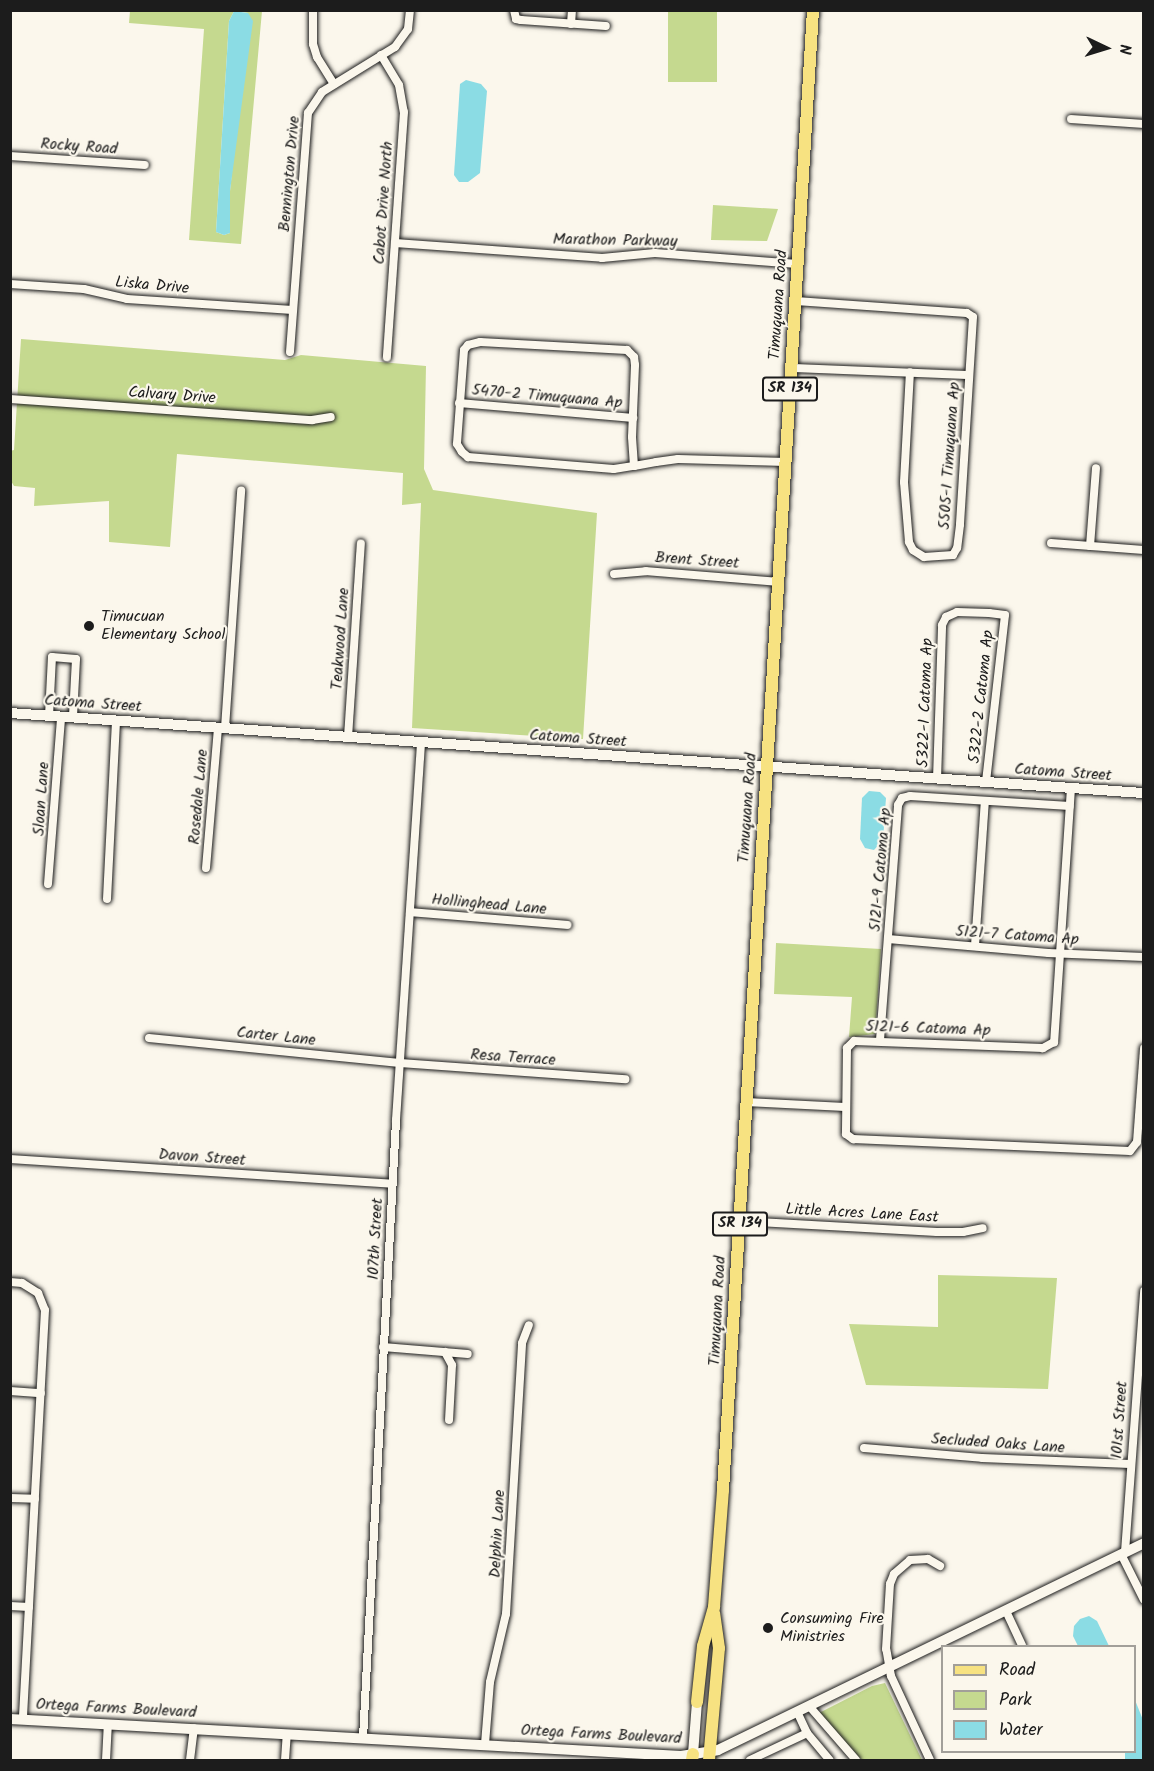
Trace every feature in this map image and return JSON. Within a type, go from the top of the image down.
[{"type":"main road","name":"Timuquana Road","points":[[709,1756],[719,1648],[714,1607],[740,1221],[813,10]]},
{"type":"main road","name":"Timuquana Road","points":[[697,1702],[703,1646],[714,1607]]},
{"type":"street","points":[[313,10],[313,44],[317,57],[334,84]]},
{"type":"street","name":"Bennington Drive","points":[[290,352],[305,127],[314,100],[334,84],[381,55],[402,38],[408,29],[410,10]]},
{"type":"street","points":[[514,10],[516,19],[521,20],[606,26]]},
{"type":"street","points":[[571,24],[572,10]]},
{"type":"street","name":"Cabot Drive North","points":[[381,55],[399,86],[404,112],[387,357]]},
{"type":"street","points":[[1071,119],[1143,124]]},
{"type":"street","name":"Rocky Road","points":[[10,156],[145,165]]},
{"type":"street","name":"Marathon Parkway","points":[[395,243],[602,258],[655,254],[798,264]]},
{"type":"street","name":"Liska Drive","points":[[10,284],[84,289],[127,299],[293,310]]},
{"type":"street","points":[[796,301],[970,314],[973,317],[969,375]]},
{"type":"street","points":[[634,466],[635,365],[634,357],[627,350],[474,343],[464,350],[457,444],[468,457],[614,469],[634,466],[678,459],[786,462]]},
{"type":"street","name":"5505-1 Timuquana Ap","points":[[792,368],[910,372],[969,375],[957,548],[953,555],[930,557],[917,554],[909,542],[904,482],[910,372]]},
{"type":"street","name":"Calvary Drive","points":[[10,399],[312,420],[331,417]]},
{"type":"street","name":"5470-2 Timuquana Ap","points":[[459,403],[633,418]]},
{"type":"street","points":[[1090,546],[1096,468]]},
{"type":"street","name":"Rosedale Lane","points":[[206,868],[221,728],[241,491]]},
{"type":"street","name":"Teakwood Lane","points":[[348,737],[361,543]]},
{"type":"street","points":[[1051,543],[1143,550]]},
{"type":"street","name":"Brent Street","points":[[614,574],[646,571],[779,582]]},
{"type":"street","name":"5322-1 Catoma Ap","points":[[937,778],[942,625],[946,617],[957,612],[1005,615]]},
{"type":"street","name":"5322-2 Catoma Ap","points":[[986,782],[1005,615]]},
{"type":"street","name":"Sloan Lane","points":[[48,884],[76,659],[52,657],[49,716]]},
{"type":"street","name":"Catoma Street","points":[[10,713],[1143,793]]},
{"type":"street","points":[[107,899],[116,720]]},
{"type":"street","name":"107th Street","points":[[363,1738],[392,1184],[421,743]]},
{"type":"street","name":"5121-6 Catoma Ap","points":[[1071,789],[1056,1037],[1050,1046],[1043,1048],[858,1039],[850,1044],[844,1128],[846,1134],[853,1139],[1124,1152],[1135,1147],[1137,1142],[1143,1048]]},
{"type":"street","name":"5121-9 Catoma Ap","points":[[880,1040],[898,805],[902,798],[910,796],[1070,806]]},
{"type":"street","points":[[975,946],[985,801]]},
{"type":"street","name":"Hollinghead Lane","points":[[410,912],[567,925]]},
{"type":"street","name":"5121-7 Catoma Ap","points":[[888,939],[1060,953],[1143,957]]},
{"type":"street","name":"Carter Lane","points":[[149,1038],[400,1063]]},
{"type":"street","name":"Resa Terrace","points":[[400,1063],[625,1079]]},
{"type":"street","points":[[746,1102],[845,1107]]},
{"type":"street","name":"Davon Street","points":[[10,1159],[392,1184]]},
{"type":"street","name":"Little Acres Lane East","points":[[740,1221],[937,1232],[963,1232],[983,1228]]},
{"type":"street","points":[[10,1282],[22,1283],[38,1293],[45,1310],[23,1719]]},
{"type":"street","name":"101st Street","points":[[1123,1553],[1143,1291]]},
{"type":"street","name":"Delphin Lane","points":[[485,1744],[490,1682],[506,1614],[522,1343],[529,1325]]},
{"type":"street","points":[[383,1347],[468,1354]]},
{"type":"street","points":[[445,1352],[452,1365],[449,1420]]},
{"type":"street","points":[[10,1391],[41,1393]]},
{"type":"street","name":"Secluded Oaks Lane","points":[[864,1448],[982,1458],[1130,1464]]},
{"type":"street","points":[[10,1498],[35,1499]]},
{"type":"street","name":"Ortega Farms Boulevard","points":[[10,1719],[692,1757],[709,1756],[1143,1544]]},
{"type":"street","points":[[1123,1553],[1143,1600]]},
{"type":"street","points":[[930,1761],[888,1668],[886,1649],[888,1606],[890,1584],[894,1574],[910,1560],[927,1559],[940,1566]]},
{"type":"street","points":[[10,1606],[29,1607]]},
{"type":"street","points":[[1005,1611],[1021,1645]]},
{"type":"street","name":"Timuquana Road","points":[[692,1757],[697,1702]]},
{"type":"street","points":[[810,1707],[856,1761]]},
{"type":"street","points":[[798,1712],[807,1733],[830,1761]]},
{"type":"street","points":[[106,1761],[108,1724]]},
{"type":"street","points":[[190,1761],[194,1728]]},
{"type":"street","points":[[750,1761],[807,1733]]},
{"type":"street","points":[[285,1761],[287,1734]]},
{"type":"green space","points":[[130,11],[234,11],[229,21],[216,232],[224,235],[230,233],[230,191],[248,13],[237,11],[262,11],[241,244],[189,240],[204,29],[129,23]]},
{"type":"green space","points":[[668,11],[717,11],[717,82],[668,82]]},
{"type":"green space","points":[[713,205],[778,209],[767,241],[711,240]]},
{"type":"green space","points":[[21,339],[285,360],[301,355],[426,366],[424,469],[433,490],[597,513],[583,739],[412,728],[421,503],[402,505],[403,473],[177,454],[170,547],[109,542],[109,501],[34,506],[35,488],[14,486],[11,481],[10,451],[14,450]]},
{"type":"green space","points":[[776,943],[881,949],[875,1034],[849,1037],[852,997],[774,994]]},
{"type":"green space","points":[[938,1275],[1057,1278],[1048,1389],[866,1385],[849,1324],[938,1327]]},
{"type":"green space","points":[[885,1683],[922,1760],[862,1760],[819,1713],[872,1686]]},
{"type":"water","points":[[234,11],[248,13],[253,21],[230,191],[230,233],[224,235],[216,232],[229,21]]},
{"type":"water","points":[[466,80],[481,84],[487,91],[480,173],[468,182],[459,182],[454,175],[460,84]]},
{"type":"water","points":[[869,791],[880,792],[886,798],[883,840],[874,850],[865,848],[860,839],[862,798]]},
{"type":"water","points":[[1089,1616],[1097,1621],[1109,1645],[1078,1645],[1073,1636],[1074,1626],[1080,1619]]},
{"type":"water","points":[[1136,1702],[1143,1720],[1143,1760],[1125,1760],[1125,1753],[1136,1753]]},
{"type":"place","name":"Timucuan Elementary School","points":[[89,626]]},
{"type":"place","name":"Consuming Fire Ministries","points":[[768,1628]]}]
